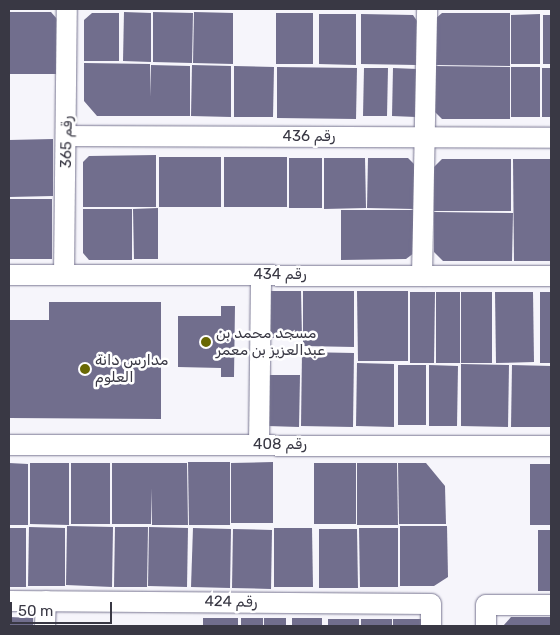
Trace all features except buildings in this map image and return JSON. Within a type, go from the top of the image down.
[{"type":"street","name":"رقم 365","points":[[64,275],[67,9]]},
{"type":"street","points":[[422,276],[427,9]]},
{"type":"street","name":"رقم 436","points":[[67,136],[551,138]]},
{"type":"street","name":"رقم 434","points":[[9,274],[551,276]]},
{"type":"street","points":[[259,445],[261,275]]},
{"type":"street","name":"رقم 408","points":[[9,445],[551,446]]},
{"type":"street","name":"رقم 424","points":[[9,601],[431,604],[431,626]]},
{"type":"street","points":[[45,626],[46,601]]},
{"type":"street","points":[[486,626],[486,605],[551,605]]},
{"type":"place","name":"مسجد محمد بن عبدالعزيز بن معمر","points":[[206,342]]},
{"type":"place","name":"مدارس دانة العلوم","points":[[85,369]]}]
